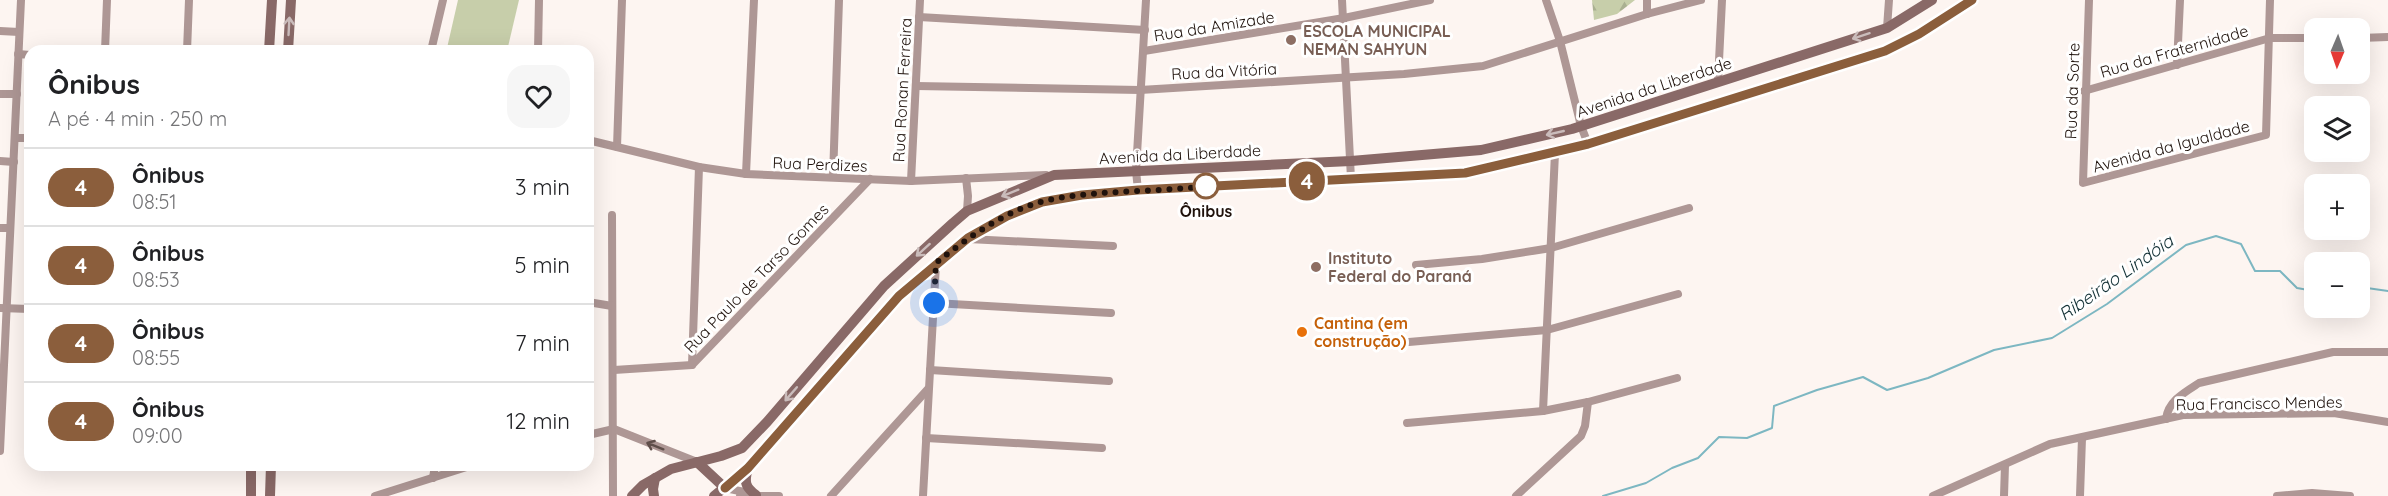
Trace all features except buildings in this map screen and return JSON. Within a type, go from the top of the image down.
[{"type":"street","points":[[0,451],[4,309],[14,162],[21,0]]},
{"type":"street","points":[[105,45],[106,0]]},
{"type":"street","points":[[187,45],[189,0]]},
{"type":"street","points":[[269,45],[272,0]]},
{"type":"street","points":[[288,45],[291,0]]},
{"type":"street","points":[[432,45],[442,0]]},
{"type":"street","points":[[538,45],[539,0]]},
{"type":"street","points":[[617,147],[622,0]]},
{"type":"street","points":[[746,174],[754,0]]},
{"type":"street","points":[[833,177],[838,0]]},
{"type":"street","name":"Rua Ronan Ferreira","points":[[911,180],[920,0]]},
{"type":"street","points":[[1138,190],[1136,171],[1146,0]]},
{"type":"street","points":[[1342,0],[1351,179]]},
{"type":"street","name":"Rua da Amizade","points":[[1144,51],[1344,18],[1430,0]]},
{"type":"street","points":[[1546,0],[1560,41],[1581,126],[1588,144]]},
{"type":"street","points":[[1647,0],[1647,14]]},
{"type":"street","name":"Rua da Vitória","points":[[916,86],[1140,90],[1483,66],[1647,14],[1701,0]]},
{"type":"street","points":[[1718,81],[1722,0]]},
{"type":"street","points":[[1887,28],[1889,0]]},
{"type":"street","name":"Avenida da Liberdade","points":[[632,496],[643,485],[671,469],[742,448],[884,286],[967,212],[1054,175],[1351,161],[1481,150],[1581,126],[1887,28],[1932,0]]},
{"type":"street","name":"Avenida da Liberdade","points":[[714,496],[748,468],[899,296],[968,238],[1007,216],[1042,202],[1082,195],[1138,190],[1465,173],[1588,144],[1885,51],[1919,34],[1972,0]]},
{"type":"street","name":"Rua da Sorte","points":[[2083,183],[2089,0]]},
{"type":"street","points":[[2177,65],[2180,0]]},
{"type":"street","points":[[2270,0],[2270,38]]},
{"type":"street","points":[[919,17],[1144,30]]},
{"type":"street","points":[[0,31],[19,32]]},
{"type":"street","name":"Rua da Fraternidade","points":[[2085,91],[2270,38],[2304,38]]},
{"type":"street","name":"Avenida da Igualdade","points":[[2083,183],[2266,135],[2270,38]]},
{"type":"street","points":[[2370,38],[2388,38]]},
{"type":"street","points":[[18,54],[24,54]]},
{"type":"street","points":[[0,94],[17,94]]},
{"type":"street","points":[[15,138],[24,138]]},
{"type":"street","name":"Rua Perdizes","points":[[594,141],[699,167],[746,174],[911,180],[1054,175]]},
{"type":"street","points":[[1543,411],[1555,153]]},
{"type":"street","points":[[0,161],[14,162]]},
{"type":"street","points":[[692,365],[699,167]]},
{"type":"street","points":[[966,178],[967,212]]},
{"type":"street","name":"Rua Paulo de Tarso Gomes","points":[[614,370],[692,365],[870,179]]},
{"type":"street","points":[[1416,265],[1482,259],[1551,248],[1689,208]]},
{"type":"street","points":[[612,215],[613,496]]},
{"type":"street","points":[[0,228],[9,228]]},
{"type":"street","points":[[968,238],[1113,246]]},
{"type":"street","points":[[923,496],[936,263]]},
{"type":"street","points":[[1409,342],[1547,330],[1678,294]]},
{"type":"street","points":[[594,303],[612,306]]},
{"type":"street","points":[[934,303],[1111,313]]},
{"type":"street","points":[[4,309],[24,309]]},
{"type":"street","name":"Rua Francisco Mendes","points":[[2166,419],[2167,412],[2180,395],[2199,383],[2333,352],[2388,352]]},
{"type":"street","points":[[930,370],[1109,381]]},
{"type":"street","points":[[1407,423],[1543,411],[1588,402],[1677,378]]},
{"type":"street","points":[[831,496],[928,389]]},
{"type":"street","points":[[1516,496],[1581,436],[1585,426],[1588,402]]},
{"type":"street","name":"Rua Francisco Mendes","points":[[1933,496],[2050,444],[2183,415],[2334,412],[2388,422]]},
{"type":"street","points":[[594,434],[614,429],[696,462],[725,488],[756,495]]},
{"type":"street","points":[[926,438],[1102,448]]},
{"type":"street","points":[[2080,496],[2082,438]]},
{"type":"street","points":[[2004,496],[2005,465]]},
{"type":"street","points":[[748,468],[745,480],[747,488],[756,495]]},
{"type":"street","points":[[251,471],[251,496]]},
{"type":"street","points":[[270,496],[271,471]]},
{"type":"street","points":[[433,478],[434,471]]},
{"type":"street","points":[[375,496],[455,471]]},
{"type":"street","points":[[654,496],[652,489],[655,478]]},
{"type":"street","points":[[2277,496],[2312,494],[2350,496]]},
{"type":"street","points":[[740,496],[779,496]]},
{"type":"green space","points":[[458,0],[519,0],[508,45],[448,45]]},
{"type":"green space","points":[[1592,0],[1635,0],[1617,14],[1594,20]]},
{"type":"waterway","name":"Ribeirão Lindóia","points":[[1603,496],[1646,483],[1672,468],[1698,458],[1719,437],[1747,438],[1772,428],[1774,406],[1817,390],[1863,377],[1887,390],[1928,378],[1994,350],[2052,338],[2107,304],[2186,245],[2216,236],[2241,244],[2255,271],[2280,271],[2297,288],[2304,289]]},
{"type":"waterway","name":"Ribeirão Lindóia","points":[[2370,288],[2388,291]]},
{"type":"bus line","name":"4","points":[[725,488],[748,468],[899,296],[968,238],[1007,216],[1042,202],[1082,195],[1138,190],[1465,173],[1588,144],[1885,51],[1919,34],[1972,0]]},
{"type":"place","name":"ESCOLA MUNICIPAL NEMAN SAHYUN","points":[[1291,40]]},
{"type":"place","name":"Ônibus","points":[[1206,186]]},
{"type":"place","name":"Instituto Federal do Paraná","points":[[1316,267]]},
{"type":"place","name":"Cantina (em construção)","points":[[1302,332]]},
{"type":"route","points":[[934,303],[936,263],[968,238],[1007,216],[1042,202],[1082,195],[1206,186]]}]
